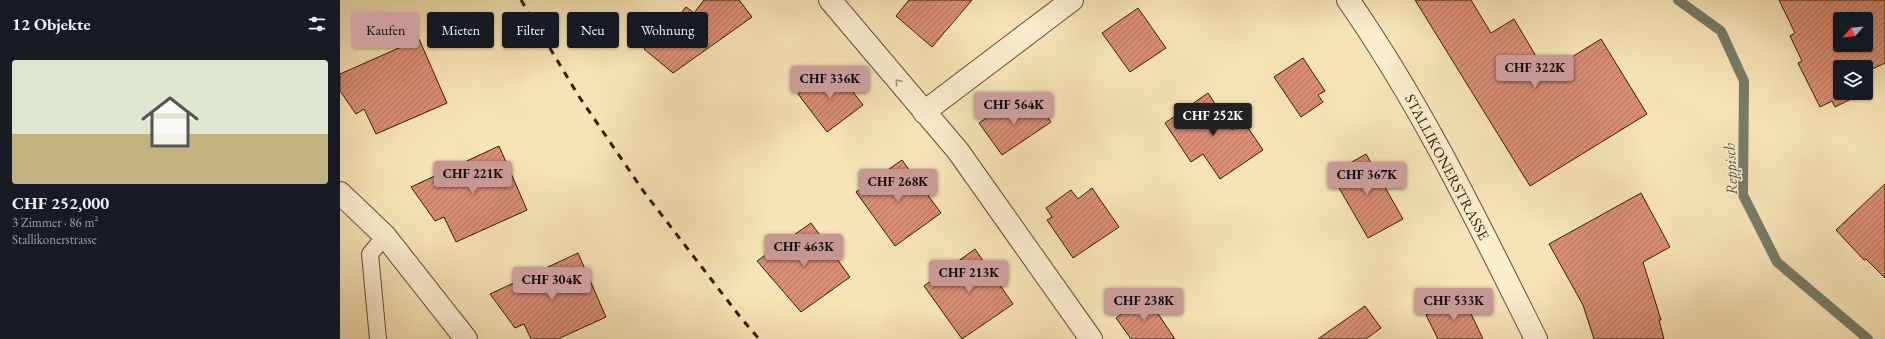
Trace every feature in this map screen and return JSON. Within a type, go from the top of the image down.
[{"type":"street","points":[[830,0],[958,151],[1090,339]]},
{"type":"street","points":[[924,112],[1072,0]]},
{"type":"street","name":"STALLIKONERSTRASSE","points":[[1348,0],[1409,94],[1448,166],[1536,339]]},
{"type":"street","points":[[340,193],[385,236],[466,339]]},
{"type":"lane","points":[[378,339],[370,254],[385,236]]},
{"type":"building","points":[[704,0],[739,0],[752,17],[673,73],[644,49],[708,48],[708,12],[695,12]]},
{"type":"building","points":[[909,0],[972,0],[932,47],[896,16]]},
{"type":"building","points":[[1415,0],[1471,0],[1491,33],[1514,19],[1546,73],[1601,39],[1647,114],[1530,186]]},
{"type":"building","points":[[1779,0],[1885,0],[1885,63],[1873,69],[1873,60],[1833,60],[1833,100],[1849,100],[1835,107],[1832,101],[1820,107],[1798,63],[1802,61],[1790,36],[1795,33]]},
{"type":"building","points":[[686,7],[693,12],[682,12]]},
{"type":"building","points":[[1138,8],[1166,48],[1130,72],[1102,33]]},
{"type":"building","points":[[419,39],[447,103],[376,134],[364,109],[356,114],[340,91],[340,74],[399,48],[419,48]]},
{"type":"building","points":[[1303,58],[1325,91],[1318,95],[1323,102],[1301,117],[1274,77]]},
{"type":"building","points":[[834,67],[863,105],[827,132],[798,94]]},
{"type":"building","points":[[1208,93],[1232,130],[1244,122],[1263,150],[1220,179],[1203,154],[1191,162],[1165,123]]},
{"type":"building","points":[[1036,101],[1051,122],[1002,155],[979,123],[1010,102],[1018,114]]},
{"type":"building","points":[[499,146],[527,210],[456,242],[444,217],[435,221],[411,187]]},
{"type":"building","points":[[1366,154],[1403,219],[1368,238],[1331,174]]},
{"type":"building","points":[[902,160],[941,213],[895,246],[856,192]]},
{"type":"building","points":[[1885,184],[1885,278],[1866,259],[1864,260],[1836,230]]},
{"type":"building","points":[[1092,188],[1119,227],[1073,258],[1047,220],[1052,217],[1046,208],[1071,190],[1078,199]]},
{"type":"building","points":[[1641,193],[1670,247],[1643,262],[1661,320],[1659,320],[1664,339],[1594,339],[1583,305],[1549,244]]},
{"type":"building","points":[[811,223],[850,277],[801,312],[757,261]]},
{"type":"building","points":[[975,249],[1013,304],[962,339],[924,286]]},
{"type":"building","points":[[578,253],[606,317],[558,339],[531,339],[524,324],[515,328],[490,294]]},
{"type":"building","points":[[1146,296],[1175,339],[1131,339],[1116,318]]},
{"type":"building","points":[[1463,297],[1483,339],[1438,339],[1426,315]]},
{"type":"building","points":[[1365,306],[1381,328],[1366,339],[1318,339]]},
{"type":"waterway","name":"Reppisch","points":[[1678,0],[1721,31],[1744,81],[1743,195],[1777,262],[1868,339]]},
{"type":"railway","points":[[521,0],[578,95],[644,192],[741,318],[759,339]]}]
